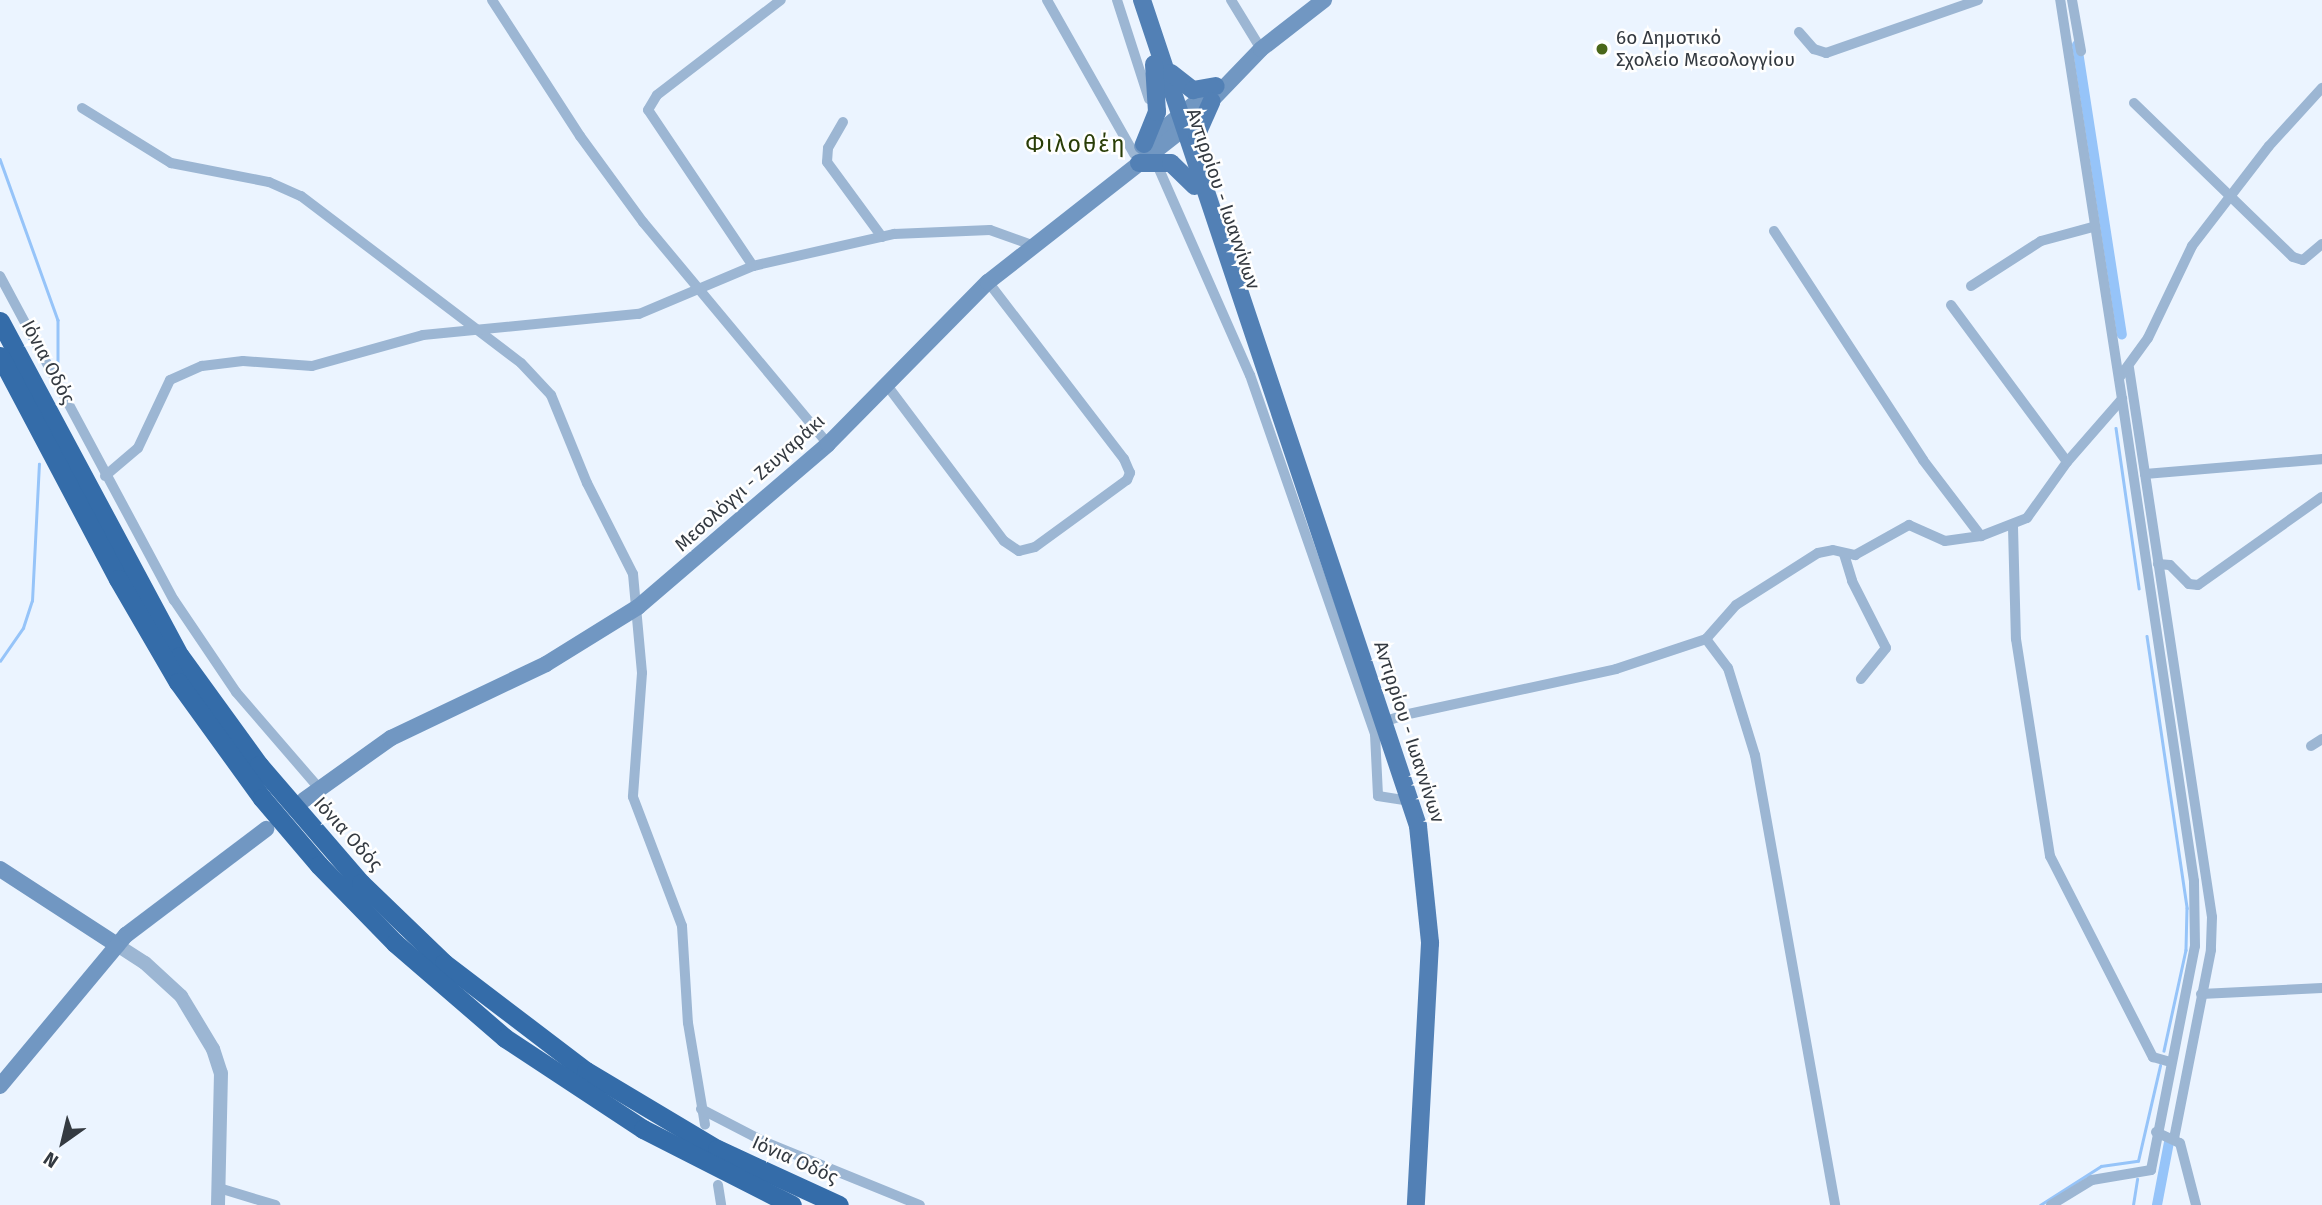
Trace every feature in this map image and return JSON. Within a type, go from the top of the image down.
[{"type":"highway","name":"Ιόνια Οδός","points":[[0,321],[180,656],[259,765],[361,883],[444,963],[577,1065],[717,1149],[839,1205]]},
{"type":"highway","name":"Ιόνια Οδός","points":[[0,356],[166,663],[212,733],[319,864],[395,943],[505,1038],[643,1129],[792,1205]]},
{"type":"main road","name":"Αντιρρίου - Ιωαννίνων","points":[[1130,0],[1161,67]]},
{"type":"main road","name":"Αντιρρίου - Ιωαννίνων","points":[[1142,0],[1180,124],[1195,186],[1265,383],[1278,410],[1380,728],[1411,801],[1424,858],[1430,932],[1416,1205]]},
{"type":"main road","name":"Μεσολόγγι - Ζευγαράκι","points":[[304,800],[411,727],[558,658],[638,607],[828,444],[988,282],[1108,186],[1214,94],[1261,49],[1318,2]]},
{"type":"main road","points":[[1195,186],[1176,166],[1143,155],[1153,126],[1161,67],[1193,90],[1214,94],[1197,134],[1199,167]]},
{"type":"main road","name":"Αντιρρίου - Ιωαννίνων","points":[[1180,124],[1199,167],[1275,389],[1278,410]]},
{"type":"main road","points":[[0,1086],[117,945],[151,913],[266,829]]},
{"type":"main road","points":[[0,869],[117,945]]},
{"type":"street","points":[[492,0],[580,136],[643,222],[828,444]]},
{"type":"street","points":[[753,267],[648,110],[657,95],[781,0]]},
{"type":"street","points":[[1047,0],[1143,155],[1243,357],[1380,728],[1378,796],[1411,801]]},
{"type":"street","points":[[1117,0],[1145,80],[1153,126]]},
{"type":"street","points":[[1231,0],[1261,49]]},
{"type":"street","points":[[1800,32],[1814,48],[1826,53],[1978,0]]},
{"type":"street","points":[[2051,1205],[2092,1180],[2151,1170],[2170,1062],[2195,946],[2196,897],[2060,0]]},
{"type":"street","points":[[2072,0],[2081,51]]},
{"type":"street","points":[[2119,378],[2129,368],[2154,327],[2185,258],[2228,197],[2320,94]]},
{"type":"street","points":[[2134,103],[2295,259],[2306,258],[2322,244]]},
{"type":"street","points":[[82,108],[171,163],[269,182],[301,196],[475,327],[536,376],[551,395],[591,492],[630,565],[638,607],[642,702],[633,797],[682,926],[688,1023],[705,1125]]},
{"type":"street","points":[[844,122],[828,148],[827,162],[882,237]]},
{"type":"street","points":[[1971,286],[2040,241],[2093,227]]},
{"type":"street","points":[[105,476],[138,448],[163,390],[176,375],[243,360],[312,366],[423,335],[475,327],[639,314],[753,267],[882,237],[990,230],[1032,245]]},
{"type":"street","points":[[1774,231],[1842,340],[1910,433],[1923,460],[1981,536]]},
{"type":"street","points":[[0,276],[105,476],[174,600],[213,660],[276,743],[319,788]]},
{"type":"street","points":[[886,384],[1014,549],[1035,547],[1127,480],[1130,473],[1124,459],[988,282]]},
{"type":"street","points":[[1951,304],[2067,462]]},
{"type":"street","points":[[2129,368],[2211,901],[2212,939],[2174,1138]]},
{"type":"street","points":[[1380,728],[1471,698],[1635,664],[1706,639],[1736,605],[1796,563],[1825,551],[1861,553],[1909,525],[1945,541],[1981,536],[2013,527],[2031,514],[2067,462],[2122,399]]},
{"type":"street","points":[[2145,474],[2322,459]]},
{"type":"street","points":[[2158,564],[2170,565],[2189,584],[2198,585],[2322,497]]},
{"type":"street","points":[[2013,527],[2016,639],[2050,856],[2152,1057],[2170,1062]]},
{"type":"street","points":[[1844,554],[1852,581],[1886,648],[1861,679]]},
{"type":"street","points":[[1706,639],[1728,668],[1755,754],[1835,1205]]},
{"type":"street","points":[[2311,746],[2322,739]]},
{"type":"street","points":[[117,945],[145,963],[181,996],[213,1049],[221,1073],[218,1205]]},
{"type":"street","points":[[2202,994],[2322,988]]},
{"type":"street","points":[[701,1109],[767,1143],[920,1205]]},
{"type":"street","points":[[2157,1132],[2174,1138],[2181,1146],[2196,1205]]},
{"type":"street","points":[[718,1185],[722,1205]]},
{"type":"street","points":[[219,1188],[275,1205]]},
{"type":"waterway","points":[[2077,45],[2122,335]]},
{"type":"waterway","points":[[0,159],[58,320],[58,364]]},
{"type":"waterway","points":[[2116,428],[2139,588]]},
{"type":"waterway","points":[[0,661],[23,628],[32,601],[39,464]]},
{"type":"waterway","points":[[2147,636],[2187,908],[2186,950],[2164,1051]]},
{"type":"waterway","points":[[2040,1205],[2101,1166],[2138,1161],[2160,1066]]},
{"type":"waterway","points":[[2157,1205],[2169,1142]]},
{"type":"waterway","points":[[2133,1205],[2137,1179]]},
{"type":"place","name":"6ο Δημοτικό Σχολείο Μεσολογγίου","points":[[1602,49]]},
{"type":"district","name":"Φιλοθέη","points":[[1076,144]]}]
